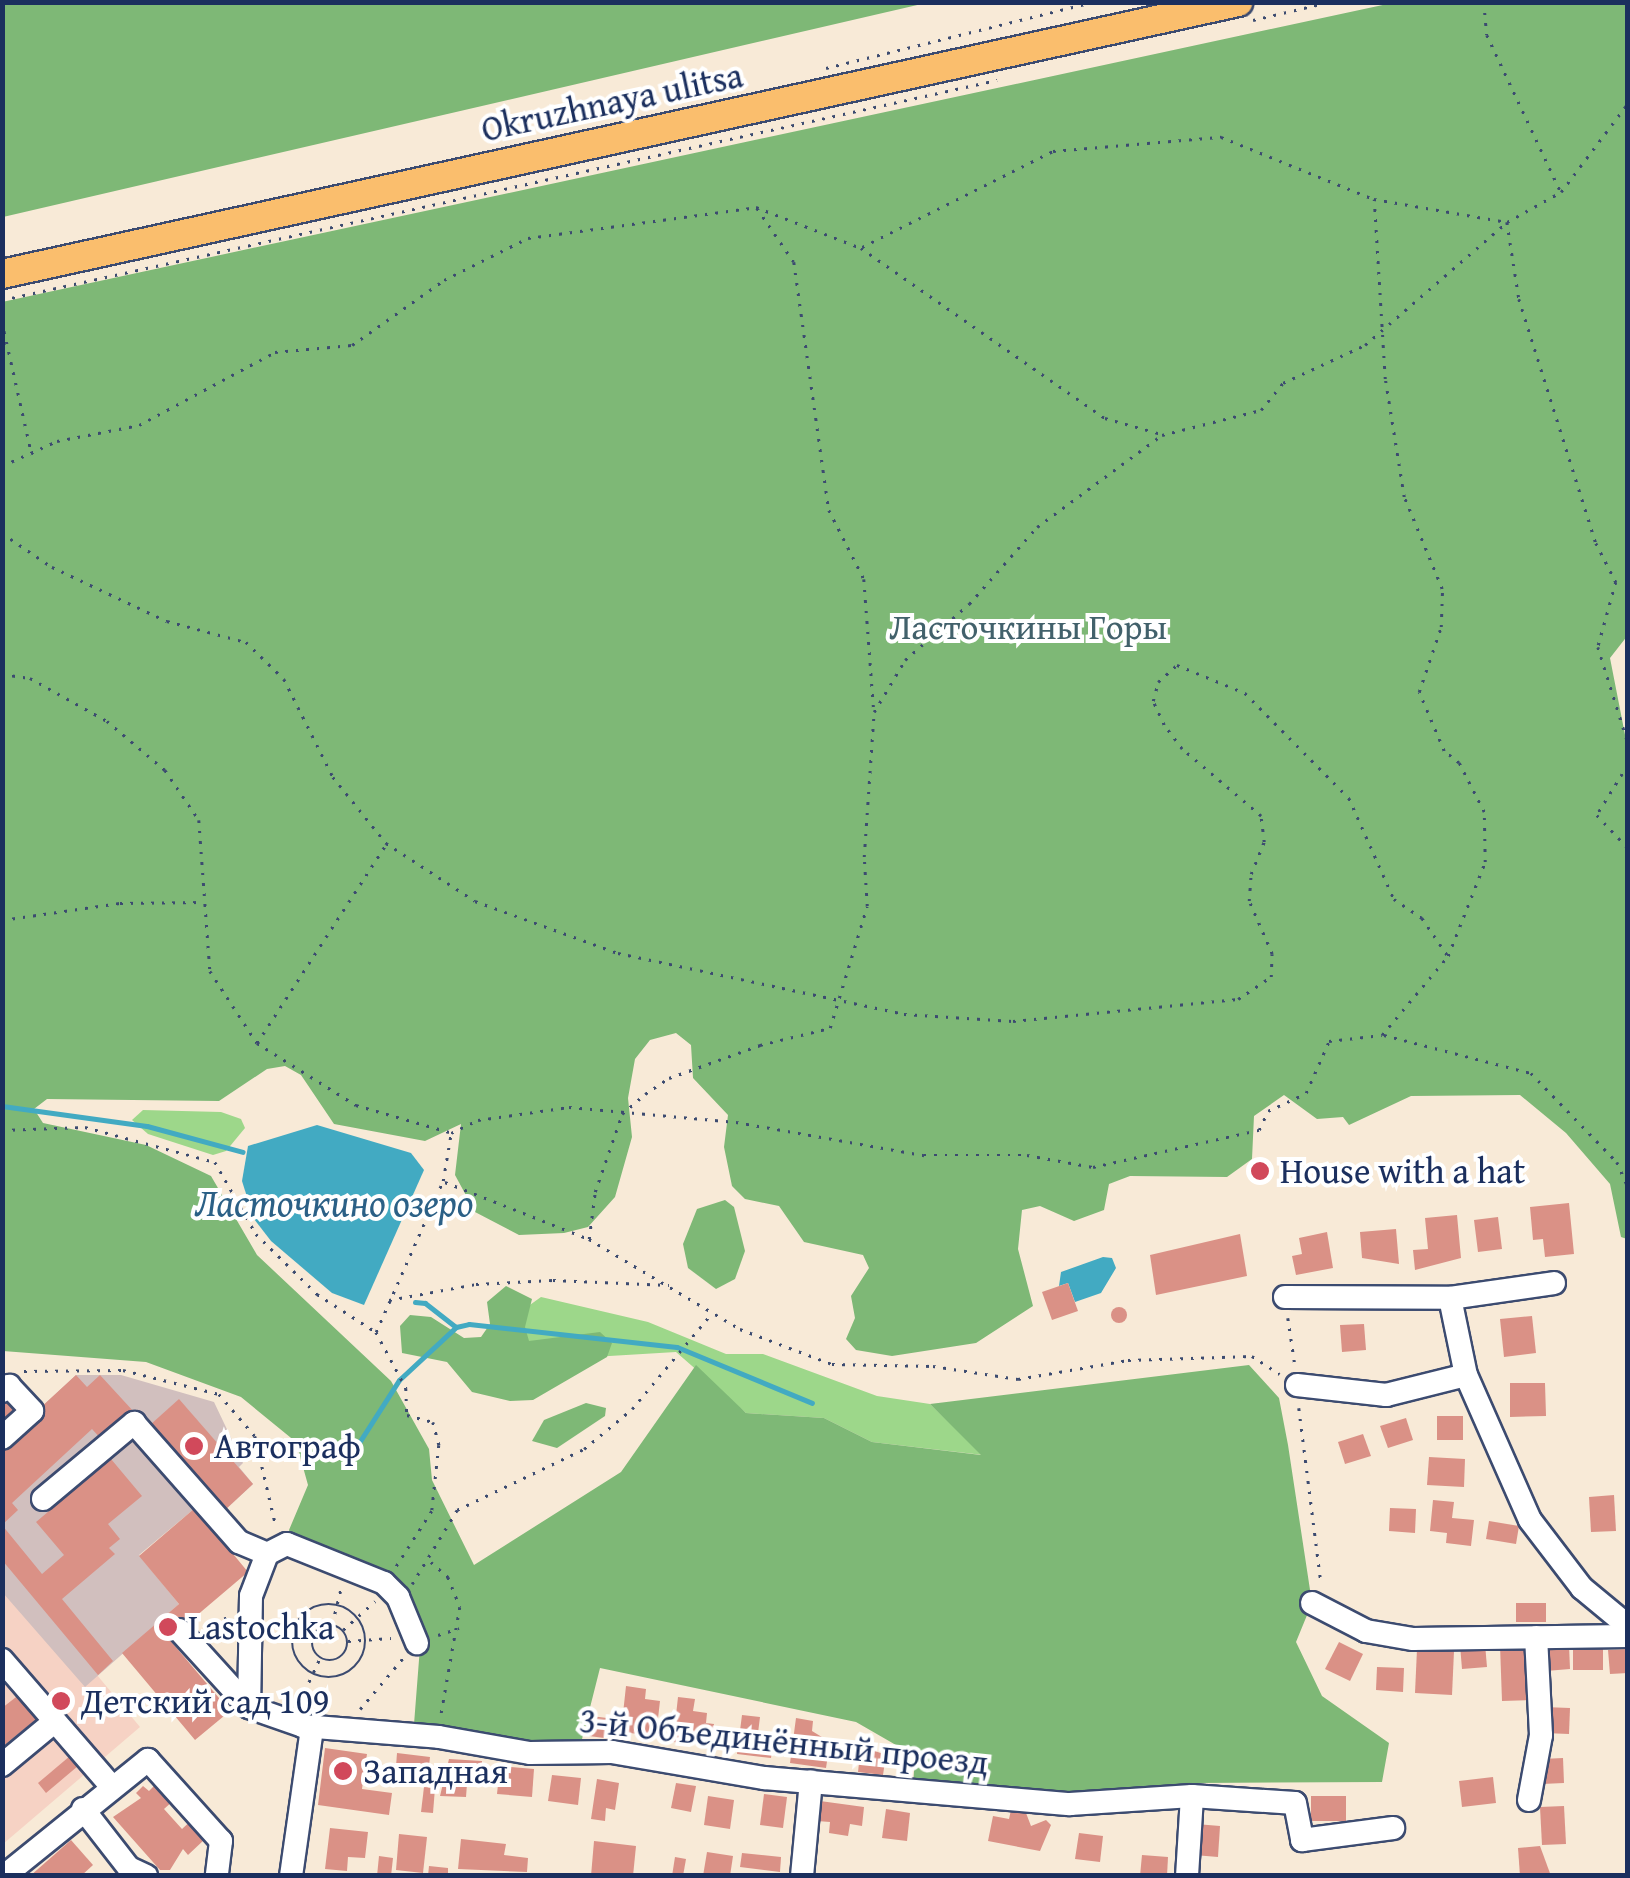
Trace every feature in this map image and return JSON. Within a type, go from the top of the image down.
[{"type":"main road","name":"Okruzhnaya ulitsa","points":[[2,274],[1237,13]]},
{"type":"street","points":[[1286,1297],[1450,1298],[1554,1283]]},
{"type":"street","points":[[1450,1298],[1466,1375],[1530,1520],[1582,1588],[1628,1626]]},
{"type":"street","points":[[1298,1385],[1386,1395],[1466,1375]]},
{"type":"street","points":[[2,1391],[8,1386],[32,1410],[2,1438]]},
{"type":"street","points":[[42,1499],[134,1422],[239,1542],[277,1549],[391,1590],[417,1642]]},
{"type":"street","points":[[249,1707],[252,1596],[277,1549]]},
{"type":"street","points":[[1321,1608],[1386,1636],[1628,1636]]},
{"type":"street","points":[[179,1630],[249,1707]]},
{"type":"street","points":[[1529,1800],[1541,1735],[1536,1637]]},
{"type":"street","points":[[2,1660],[112,1787]]},
{"type":"street","name":"3-й Объединённый проезд","points":[[249,1707],[340,1733],[439,1737],[530,1753],[612,1752],[811,1781],[1070,1804],[1192,1796],[1295,1803],[1302,1840],[1393,1828]]},
{"type":"street","points":[[290,1876],[303,1720]]},
{"type":"street","points":[[2,1765],[54,1722]]},
{"type":"street","points":[[4,1876],[148,1760],[221,1840],[217,1876]]},
{"type":"street","points":[[802,1876],[811,1781]]},
{"type":"street","points":[[1187,1876],[1192,1796]]},
{"type":"street","points":[[83,1809],[129,1868],[146,1876]]},
{"type":"path","points":[[1237,13],[1329,2]]},
{"type":"path","points":[[1484,2],[1487,35],[1561,192]]},
{"type":"path","points":[[2,300],[1009,77]]},
{"type":"path","points":[[874,712],[905,660],[969,604],[1038,528],[1162,435],[1261,410],[1283,383],[1365,345],[1507,222],[1561,192],[1628,102]]},
{"type":"path","points":[[861,248],[1054,151],[1221,137],[1374,199],[1507,222]]},
{"type":"path","points":[[1374,199],[1385,328],[1385,379],[1404,497],[1442,589],[1441,627],[1418,692],[1444,751],[1459,763],[1484,812],[1485,862],[1448,956],[1382,1035]]},
{"type":"path","points":[[589,1239],[596,1192],[622,1114],[669,1078],[830,1028],[843,1000],[867,906],[864,840],[874,712],[864,579],[829,510],[794,262],[756,207]]},
{"type":"path","points":[[2,466],[57,440],[139,425],[275,352],[352,345],[444,280],[528,238],[756,207],[861,248],[1105,418],[1162,435]]},
{"type":"path","points":[[1507,222],[1519,300],[1596,542],[1616,582],[1598,647],[1628,743]]},
{"type":"path","points":[[2,321],[32,455]]},
{"type":"path","points":[[2,533],[52,567],[168,622],[246,642],[284,679],[332,777],[386,843],[476,900],[618,954],[904,1014],[1012,1020],[1238,999],[1271,978],[1272,954],[1249,901],[1251,874],[1264,842],[1260,816],[1182,749],[1164,725],[1153,701],[1158,682],[1177,666],[1245,693],[1348,798],[1394,899],[1422,918],[1448,956]]},
{"type":"path","points":[[2,674],[30,678],[107,720],[166,770],[200,820],[210,971],[257,1042],[356,1105],[451,1133],[478,1120],[569,1107],[736,1122],[924,1155],[1027,1155],[1093,1167],[1259,1130],[1268,1111],[1306,1093],[1329,1040],[1382,1035],[1530,1073],[1616,1162],[1628,1187]]},
{"type":"path","points":[[1628,765],[1597,815],[1628,848]]},
{"type":"path","points":[[257,1042],[386,843]]},
{"type":"path","points":[[2,920],[47,918],[120,903],[206,902]]},
{"type":"path","points":[[2,1130],[85,1126],[215,1162],[256,1234],[317,1294],[376,1332],[402,1382],[407,1415],[433,1422],[439,1445],[432,1511],[391,1590]]},
{"type":"path","points":[[376,1332],[444,1181],[451,1133]]},
{"type":"path","points":[[444,1181],[589,1239],[712,1312],[832,1364],[933,1366],[1018,1379],[1128,1360],[1252,1356],[1298,1385]]},
{"type":"path","points":[[388,1300],[496,1283],[670,1286]]},
{"type":"path","points":[[1286,1297],[1321,1608]]},
{"type":"path","points":[[344,1630],[429,1561],[456,1510],[572,1457],[632,1409],[691,1344],[712,1312]]},
{"type":"path","points":[[15,1370],[123,1370],[218,1394],[255,1436],[277,1549]]},
{"type":"path","points":[[429,1561],[456,1590],[459,1628],[445,1672],[439,1737]]},
{"type":"path","points":[[303,1720],[312,1674],[320,1658],[313,1636],[332,1624],[342,1582]]},
{"type":"path","points":[[337,1605],[358,1617],[366,1639],[361,1660],[344,1675],[312,1674],[292,1646],[297,1623],[314,1607],[337,1605]]},
{"type":"path","points":[[332,1624],[344,1630],[348,1641]]},
{"type":"path","points":[[340,1733],[417,1642],[459,1628]]},
{"type":"path","points":[[348,1641],[393,1638]]},
{"type":"path","points":[[320,1658],[336,1660],[348,1641]]},
{"type":"shaded area","points":[[76,1375],[121,1375],[214,1402],[243,1463],[239,1467],[253,1484],[225,1510],[194,1509],[139,1555],[179,1604],[85,1687],[3,1593],[3,1443]]},
{"type":"shaded area","name":"Детский сад 109","points":[[2,1560],[140,1727],[3,1844],[2,1844]]},
{"type":"green space","points":[[3,2],[926,2],[926,3],[3,217]]},
{"type":"green space","name":"Ласточкины Горы","points":[[1392,3],[1627,3],[1628,635],[1610,658],[1628,750],[1627,1239],[1621,1237],[1610,1184],[1566,1133],[1520,1095],[1411,1096],[1349,1125],[1343,1117],[1317,1119],[1284,1095],[1254,1116],[1252,1159],[1227,1177],[1130,1176],[1109,1184],[1104,1210],[1074,1221],[1040,1206],[1022,1210],[1018,1249],[1033,1306],[976,1343],[892,1356],[856,1350],[846,1339],[855,1318],[851,1296],[869,1268],[863,1255],[804,1242],[779,1206],[745,1199],[732,1186],[724,1147],[728,1115],[693,1078],[691,1045],[676,1033],[650,1040],[635,1059],[628,1098],[632,1137],[615,1197],[588,1227],[564,1233],[519,1235],[475,1212],[455,1175],[461,1124],[425,1141],[334,1124],[301,1075],[285,1066],[267,1069],[219,1101],[47,1099],[34,1109],[43,1123],[146,1145],[211,1176],[257,1255],[391,1381],[429,1449],[432,1480],[474,1565],[621,1472],[696,1365],[746,1413],[824,1418],[872,1442],[981,1455],[930,1404],[1249,1365],[1279,1398],[1288,1445],[1312,1603],[1296,1642],[1322,1696],[1389,1743],[1382,1782],[1195,1783],[1192,1796],[1070,1804],[913,1787],[915,1756],[856,1722],[600,1668],[578,1755],[413,1737],[420,1647],[410,1607],[293,1547],[289,1530],[308,1485],[296,1442],[241,1397],[146,1362],[3,1351],[2,302]]},
{"type":"green space","points":[[143,1110],[221,1112],[241,1119],[245,1128],[226,1151],[213,1155],[148,1134],[132,1120]]},
{"type":"green space","points":[[725,1200],[734,1207],[745,1251],[735,1279],[716,1289],[688,1268],[683,1244],[697,1209]]},
{"type":"green space","points":[[506,1286],[532,1299],[525,1327],[529,1341],[600,1332],[612,1343],[607,1357],[533,1400],[510,1401],[472,1392],[447,1362],[402,1353],[400,1326],[410,1315],[431,1317],[464,1338],[481,1337],[490,1324],[487,1302]]},
{"type":"green space","points":[[541,1297],[648,1322],[726,1354],[763,1354],[877,1396],[930,1404],[983,1455],[872,1442],[824,1418],[746,1413],[676,1352],[576,1358],[511,1343],[513,1317]]},
{"type":"green space","points":[[586,1403],[606,1408],[605,1416],[557,1448],[532,1441],[544,1420]]},
{"type":"water","name":"Ласточкино озеро","points":[[317,1125],[411,1153],[424,1170],[364,1305],[332,1293],[271,1241],[254,1219],[242,1181],[248,1146]]},
{"type":"water","points":[[1103,1257],[1112,1258],[1116,1268],[1101,1293],[1075,1302],[1068,1283],[1059,1286],[1061,1272]]},
{"type":"building","points":[[1569,1203],[1574,1254],[1545,1257],[1543,1239],[1533,1240],[1530,1207]]},
{"type":"building","points":[[1457,1215],[1461,1258],[1415,1270],[1413,1250],[1428,1249],[1425,1218]]},
{"type":"building","points":[[1498,1217],[1502,1249],[1478,1252],[1474,1220]]},
{"type":"building","points":[[1396,1229],[1399,1264],[1362,1258],[1360,1232]]},
{"type":"building","points":[[1327,1232],[1333,1268],[1296,1275],[1292,1256],[1302,1254],[1299,1238]]},
{"type":"building","points":[[1240,1234],[1247,1276],[1156,1295],[1150,1255]]},
{"type":"building","points":[[1068,1283],[1078,1311],[1052,1320],[1042,1292]]},
{"type":"building","points":[[1119,1307],[1127,1315],[1119,1323],[1111,1315]]},
{"type":"building","points":[[1532,1316],[1536,1353],[1504,1357],[1500,1319]]},
{"type":"building","points":[[1364,1324],[1366,1350],[1342,1352],[1340,1325]]},
{"type":"building","points":[[76,1375],[87,1387],[100,1375],[134,1412],[103,1441],[92,1429],[12,1503],[18,1510],[2,1525],[2,1443]]},
{"type":"building","points":[[1510,1383],[1545,1383],[1546,1416],[1510,1417]]},
{"type":"building","points":[[2,1393],[20,1412],[2,1428]]},
{"type":"building","name":"Автограф","points":[[179,1399],[253,1484],[225,1510],[150,1425]]},
{"type":"building","points":[[1437,1416],[1463,1416],[1463,1440],[1437,1440]]},
{"type":"building","points":[[1406,1418],[1413,1440],[1388,1448],[1380,1426]]},
{"type":"building","points":[[1363,1434],[1371,1456],[1345,1464],[1338,1442]]},
{"type":"building","points":[[1429,1457],[1465,1459],[1464,1487],[1427,1485]]},
{"type":"building","points":[[111,1459],[142,1496],[108,1524],[120,1539],[109,1548],[115,1554],[62,1599],[113,1661],[98,1675],[2,1560],[2,1525],[42,1574],[64,1555],[36,1522]]},
{"type":"building","points":[[1614,1495],[1616,1531],[1591,1532],[1589,1497]]},
{"type":"building","points":[[1433,1500],[1454,1502],[1452,1518],[1474,1520],[1471,1546],[1446,1543],[1447,1533],[1430,1531]]},
{"type":"building","name":"Lastochka","points":[[195,1508],[248,1572],[169,1639],[230,1711],[195,1740],[122,1653],[179,1604],[139,1556]]},
{"type":"building","points":[[1390,1508],[1416,1509],[1415,1533],[1389,1531]]},
{"type":"building","points":[[1489,1521],[1519,1526],[1516,1544],[1486,1539]]},
{"type":"building","points":[[1516,1603],[1546,1603],[1546,1622],[1516,1622]]},
{"type":"building","points":[[1339,1642],[1363,1654],[1350,1681],[1325,1669]]},
{"type":"building","points":[[1528,1643],[1530,1700],[1502,1701],[1500,1645]]},
{"type":"building","points":[[1485,1644],[1487,1667],[1462,1669],[1460,1645]]},
{"type":"building","points":[[1569,1645],[1570,1669],[1546,1671],[1544,1647]]},
{"type":"building","points":[[1573,1646],[1603,1646],[1603,1670],[1573,1670]]},
{"type":"building","points":[[1417,1649],[1454,1651],[1452,1695],[1415,1693]]},
{"type":"building","points":[[1628,1649],[1628,1673],[1610,1674],[1608,1650]]},
{"type":"building","points":[[1377,1667],[1404,1668],[1403,1692],[1376,1690]]},
{"type":"building","points":[[626,1686],[646,1689],[645,1699],[660,1701],[656,1736],[621,1732]]},
{"type":"building","points":[[20,1694],[39,1717],[2,1747],[2,1708]]},
{"type":"building","points":[[678,1697],[695,1699],[693,1711],[707,1713],[706,1723],[714,1724],[712,1746],[673,1742]]},
{"type":"building","points":[[1544,1707],[1570,1708],[1569,1734],[1544,1733]]},
{"type":"building","points":[[742,1715],[760,1717],[758,1733],[774,1735],[771,1758],[737,1754]]},
{"type":"building","points":[[591,1716],[615,1719],[612,1739],[589,1736]]},
{"type":"building","points":[[796,1718],[813,1721],[812,1731],[830,1742],[826,1768],[790,1763]]},
{"type":"building","points":[[861,1746],[886,1755],[883,1775],[858,1772]]},
{"type":"building","name":"Западная","points":[[325,1748],[367,1754],[362,1789],[392,1793],[389,1815],[318,1805]]},
{"type":"building","points":[[397,1753],[430,1757],[427,1784],[395,1780]]},
{"type":"building","points":[[70,1756],[78,1766],[46,1793],[38,1783]]},
{"type":"building","points":[[1563,1758],[1564,1783],[1542,1784],[1542,1759]]},
{"type":"building","points":[[449,1759],[482,1761],[481,1785],[467,1784],[466,1797],[440,1796]]},
{"type":"building","points":[[500,1766],[534,1769],[532,1797],[497,1794]]},
{"type":"building","points":[[552,1775],[581,1778],[578,1805],[548,1801]]},
{"type":"building","points":[[1493,1777],[1496,1803],[1462,1807],[1459,1781]]},
{"type":"building","points":[[597,1779],[619,1783],[615,1810],[606,1808],[605,1821],[591,1819]]},
{"type":"building","points":[[157,1783],[173,1801],[164,1809],[182,1829],[194,1818],[205,1839],[188,1855],[183,1849],[170,1870],[160,1870],[113,1817],[141,1798],[136,1793],[143,1786],[149,1791]]},
{"type":"building","points":[[676,1783],[696,1786],[691,1812],[671,1808]]},
{"type":"building","points":[[424,1787],[435,1788],[433,1813],[421,1812]]},
{"type":"building","points":[[764,1794],[787,1797],[783,1828],[760,1825]]},
{"type":"building","points":[[708,1796],[734,1800],[730,1829],[704,1825]]},
{"type":"building","points":[[1311,1796],[1346,1796],[1346,1821],[1311,1821]]},
{"type":"building","points":[[820,1801],[864,1807],[862,1826],[850,1824],[848,1836],[829,1833],[830,1822],[817,1821]]},
{"type":"building","points":[[1564,1806],[1566,1844],[1542,1845],[1540,1807]]},
{"type":"building","points":[[886,1809],[910,1813],[907,1841],[882,1838]]},
{"type":"building","points":[[1011,1810],[1026,1813],[1031,1826],[1046,1820],[1051,1825],[1040,1851],[988,1841],[993,1816],[1009,1819]]},
{"type":"building","points":[[1196,1824],[1220,1826],[1218,1857],[1194,1855]]},
{"type":"building","points":[[330,1828],[368,1832],[365,1858],[348,1857],[347,1871],[325,1869]]},
{"type":"building","points":[[1079,1833],[1103,1836],[1100,1862],[1075,1859]]},
{"type":"building","points":[[399,1834],[427,1837],[423,1873],[396,1870]]},
{"type":"building","points":[[461,1839],[506,1844],[504,1855],[528,1858],[527,1872],[458,1869]]},
{"type":"building","points":[[71,1840],[93,1865],[81,1876],[30,1876]]},
{"type":"building","points":[[594,1841],[636,1846],[633,1876],[591,1876]]},
{"type":"building","points":[[1540,1846],[1551,1876],[1520,1876],[1518,1848]]},
{"type":"building","points":[[707,1852],[733,1856],[730,1876],[703,1876]]},
{"type":"building","points":[[742,1853],[781,1857],[780,1872],[740,1867]]},
{"type":"building","points":[[1142,1855],[1168,1857],[1167,1876],[1140,1876]]},
{"type":"building","points":[[379,1856],[393,1858],[391,1876],[377,1876]]},
{"type":"building","points":[[675,1857],[686,1859],[683,1876],[672,1876]]},
{"type":"building","points":[[429,1866],[448,1868],[448,1876],[428,1876]]},
{"type":"waterway","points":[[2,1106],[147,1126],[243,1152]]},
{"type":"waterway","points":[[415,1302],[425,1303],[456,1327]]},
{"type":"waterway","points":[[353,1452],[399,1380],[456,1327],[469,1324],[677,1347],[812,1403]]},
{"type":"place","name":"House with a hat","points":[[1260,1171]]},
{"type":"place","name":"Автограф","points":[[194,1446]]},
{"type":"place","name":"Lastochka","points":[[168,1627]]},
{"type":"place","name":"Детский сад 109","points":[[61,1701]]},
{"type":"place","name":"Западная","points":[[343,1771]]}]
